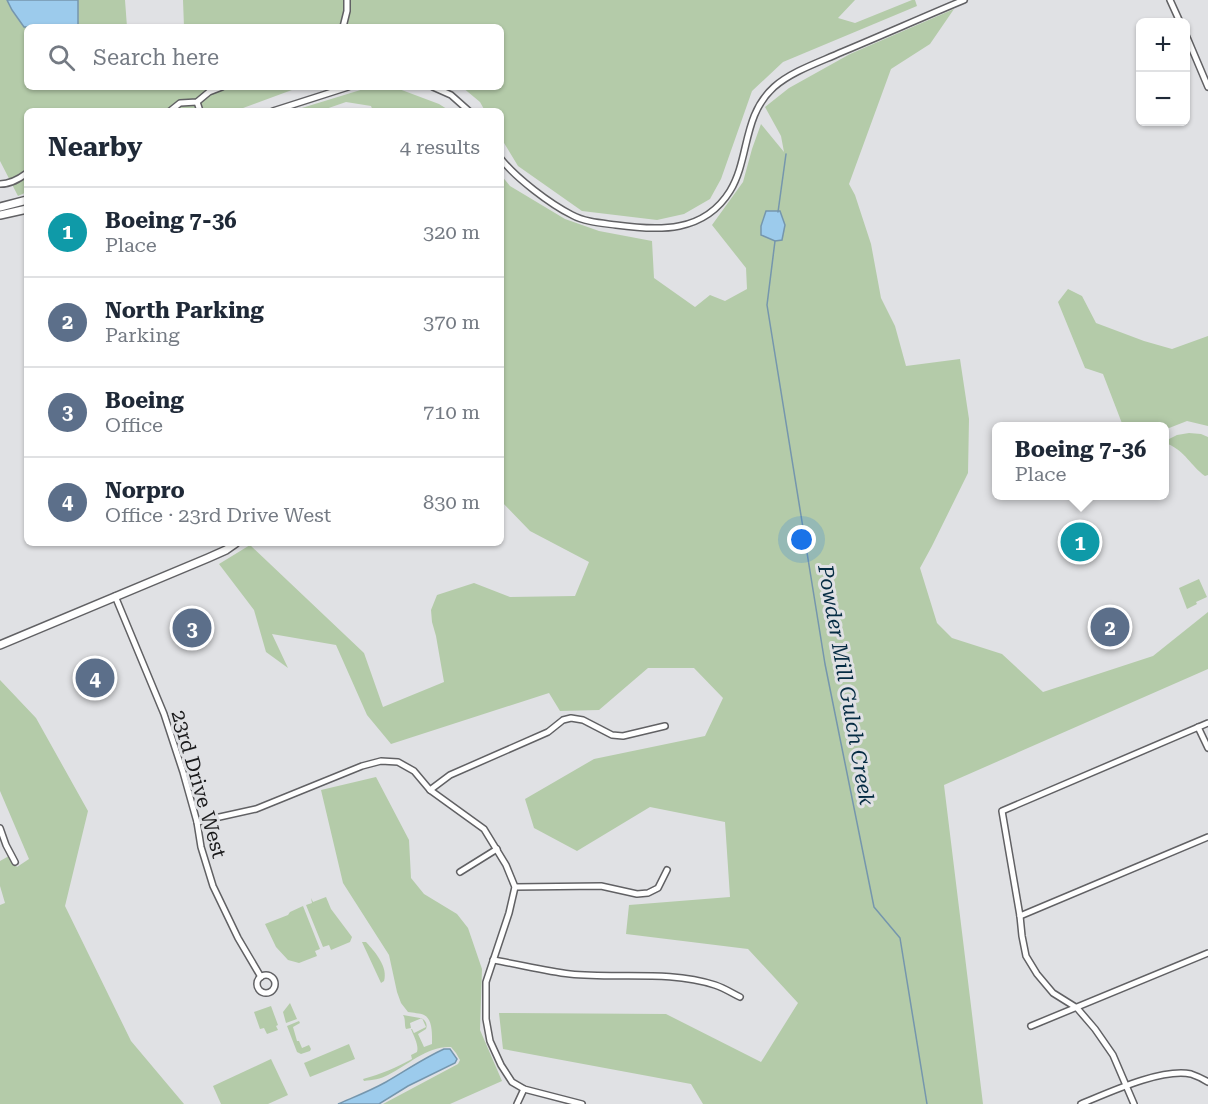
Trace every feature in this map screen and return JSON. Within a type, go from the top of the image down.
[{"type":"street","points":[[344,24],[347,0]]},
{"type":"street","points":[[504,163],[510,171],[556,206],[583,219],[644,228],[663,228],[692,223],[718,207],[730,191],[735,181],[747,133],[758,107],[774,87],[788,77],[816,64],[964,0]]},
{"type":"street","points":[[1170,0],[1178,18]]},
{"type":"street","points":[[1190,46],[1208,87]]},
{"type":"street","points":[[174,108],[180,103],[198,102],[214,90]]},
{"type":"street","points":[[282,108],[339,90]]},
{"type":"street","points":[[440,90],[451,95],[466,108]]},
{"type":"street","points":[[198,102],[199,108]]},
{"type":"street","points":[[0,184],[18,180],[24,175]]},
{"type":"street","points":[[0,207],[24,201]]},
{"type":"street","points":[[0,215],[24,210]]},
{"type":"street","points":[[0,645],[232,546]]},
{"type":"street","name":"23rd Drive West","points":[[116,596],[164,714],[183,772],[213,886],[237,938],[261,977]]},
{"type":"street","points":[[430,790],[450,775],[548,732],[563,720],[571,718],[583,720],[612,735],[623,736],[665,726]]},
{"type":"street","points":[[1134,1104],[1113,1055],[1095,1029],[1077,1008],[1053,993],[1026,956],[1002,811],[1208,723]]},
{"type":"street","points":[[1198,727],[1208,748]]},
{"type":"street","points":[[197,822],[256,809],[362,766],[381,761],[398,762],[414,771],[430,790],[484,829],[506,865],[514,887],[509,913],[486,982],[486,1019],[490,1041],[501,1065],[512,1082],[524,1089],[582,1104]]},
{"type":"street","points":[[0,828],[15,862]]},
{"type":"street","points":[[1020,916],[1208,837]]},
{"type":"street","points":[[0,849],[6,845]]},
{"type":"street","points":[[460,872],[497,849]]},
{"type":"street","points":[[514,887],[601,886],[637,894],[648,893],[658,888],[667,870]]},
{"type":"street","points":[[1032,1026],[1208,952]]},
{"type":"street","points":[[493,960],[568,974],[658,975],[684,978],[716,985],[740,997]]},
{"type":"street","points":[[1081,1104],[1145,1080],[1176,1074],[1190,1074],[1208,1082]]},
{"type":"street","points":[[517,1104],[524,1089]]},
{"type":"green space","points":[[0,0],[7,0],[24,27],[24,90],[292,90],[243,108],[24,108],[24,193],[18,196],[0,161]]},
{"type":"green space","points":[[78,0],[125,0],[127,24],[78,24]]},
{"type":"green space","points":[[183,0],[855,0],[838,18],[855,23],[912,0],[915,0],[917,6],[783,62],[752,91],[721,179],[710,199],[684,214],[657,220],[582,211],[518,166],[504,143],[504,108],[483,108],[480,102],[466,90],[504,90],[504,24],[184,24]]},
{"type":"green space","points":[[954,9],[930,44],[891,69],[849,184],[855,195],[871,244],[881,298],[895,326],[906,366],[960,359],[969,419],[968,473],[920,568],[937,623],[952,638],[1002,654],[1043,692],[1153,656],[1208,612],[1208,669],[944,785],[983,1104],[703,1104],[691,1084],[503,1049],[499,1013],[666,1014],[761,1062],[798,1003],[748,949],[626,934],[629,905],[730,897],[725,822],[650,807],[577,851],[534,828],[525,799],[594,759],[705,736],[723,698],[694,668],[648,668],[599,710],[560,711],[549,693],[391,744],[367,715],[336,645],[272,634],[288,668],[266,652],[254,610],[219,564],[251,546],[364,653],[383,707],[444,682],[431,610],[437,595],[474,583],[510,597],[575,596],[589,562],[530,531],[504,504],[504,179],[510,186],[565,219],[599,231],[652,241],[654,278],[695,307],[710,295],[725,301],[747,289],[746,268],[712,225],[743,182],[761,124],[784,152],[781,136],[765,107],[789,88],[850,54]]},
{"type":"green space","points":[[360,90],[402,90],[445,108],[372,108],[346,102],[329,108],[302,108]]},
{"type":"green space","points":[[1068,289],[1082,296],[1096,323],[1172,349],[1208,336],[1208,426],[1187,421],[1169,428],[1169,422],[1121,422],[1103,374],[1085,368],[1058,302]]},
{"type":"green space","points":[[1189,433],[1208,437],[1208,475],[1205,476],[1169,445],[1169,439]]},
{"type":"green space","points":[[1199,579],[1207,597],[1187,609],[1179,588]]},
{"type":"green space","points":[[0,680],[36,718],[88,811],[65,906],[131,1041],[184,1104],[0,1104],[0,905],[5,903],[0,886],[0,861],[9,856],[17,867],[29,859],[0,791]]},
{"type":"green space","points":[[376,777],[409,840],[411,878],[424,894],[457,914],[468,928],[482,969],[480,1030],[502,1081],[450,1104],[383,1104],[458,1064],[460,1060],[451,1047],[426,1053],[382,1077],[364,1081],[363,1079],[412,1059],[411,1055],[417,1052],[417,1049],[411,1029],[414,1033],[426,1027],[418,1034],[424,1047],[432,1044],[431,1028],[427,1017],[408,1012],[401,1003],[389,955],[343,883],[321,790]]},
{"type":"green space","points":[[326,897],[331,909],[352,937],[350,942],[331,950],[329,945],[323,947],[306,905],[312,903],[311,898],[313,902]]},
{"type":"green space","points":[[303,906],[320,949],[315,951],[317,956],[299,963],[288,960],[276,947],[265,924]]},
{"type":"green space","points":[[362,942],[370,946],[383,965],[385,976],[381,983]]},
{"type":"green space","points":[[290,1003],[297,1019],[286,1023],[283,1012]]},
{"type":"green space","points":[[271,1006],[278,1030],[267,1034],[264,1028],[260,1029],[254,1012]]},
{"type":"green space","points":[[403,1015],[421,1018],[410,1023],[411,1028],[406,1029]]},
{"type":"green space","points":[[299,1021],[300,1023],[293,1027],[297,1041],[302,1048],[309,1045],[311,1049],[301,1054],[297,1052],[287,1026]]},
{"type":"green space","points":[[349,1044],[355,1059],[310,1077],[304,1063]]},
{"type":"green space","points":[[271,1059],[288,1095],[268,1104],[221,1104],[213,1086]]},
{"type":"water","points":[[7,0],[78,0],[78,24],[24,24],[24,27]]},
{"type":"water","points":[[766,211],[780,211],[785,225],[782,240],[775,241],[761,235],[761,226]]},
{"type":"water","points":[[444,1049],[450,1049],[457,1059],[455,1063],[408,1086],[379,1104],[338,1104],[380,1085]]},
{"type":"waterway","name":"Powder Mill Gulch Creek","points":[[778,212],[786,154]]},
{"type":"waterway","name":"Powder Mill Gulch Creek","points":[[775,241],[767,305],[825,664],[874,907],[900,938],[927,1104]]},
{"type":"place","name":"Boeing 7-36","points":[[1080,542]]},
{"type":"place","name":"North Parking","points":[[1110,627]]},
{"type":"place","name":"Boeing","points":[[192,628]]},
{"type":"place","name":"Norpro","points":[[95,678]]}]
